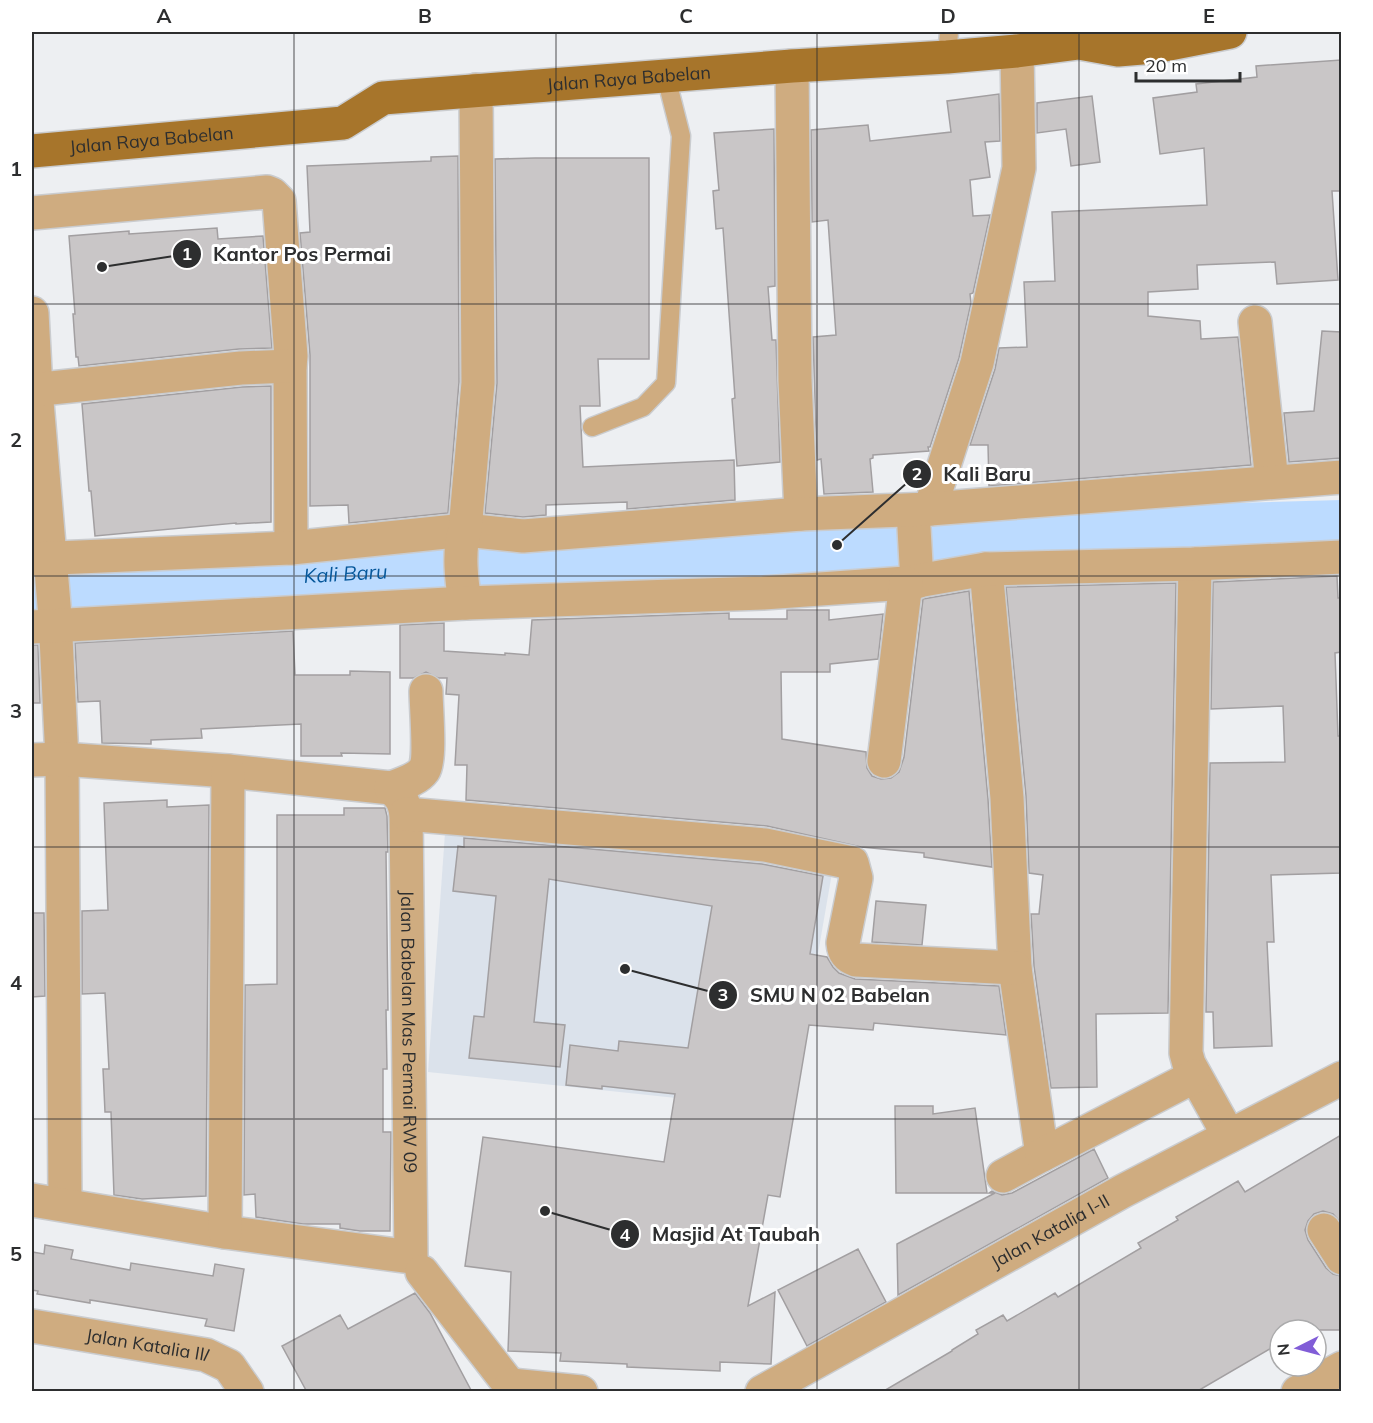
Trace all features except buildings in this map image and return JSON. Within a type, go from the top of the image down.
[{"type":"main road","name":"Jalan Raya Babelan","points":[[32,151],[343,123],[383,98],[792,66],[948,44],[1017,51],[1079,43],[1118,50],[1154,47],[1230,32]]},
{"type":"street","points":[[884,761],[913,579],[919,511],[977,363],[1019,168],[1017,51]]},
{"type":"street","points":[[792,66],[795,380],[801,514]]},
{"type":"street","points":[[464,598],[463,535],[478,383],[476,90]]},
{"type":"street","points":[[32,213],[267,192],[279,201],[291,356],[291,548]]},
{"type":"street","points":[[32,313],[34,390],[48,623],[47,759],[65,1204]]},
{"type":"street","points":[[1255,322],[1272,482]]},
{"type":"street","points":[[34,390],[241,368],[290,366]]},
{"type":"street","points":[[44,562],[291,548],[463,535],[523,536],[801,514],[919,511],[1341,477]]},
{"type":"street","points":[[48,623],[464,598],[762,593],[913,579],[986,569],[1195,564],[1341,557]]},
{"type":"street","points":[[1195,564],[1186,1053],[1229,1136]]},
{"type":"street","points":[[986,569],[1007,798],[1015,968],[1042,1155]]},
{"type":"street","points":[[399,801],[425,769],[428,757],[426,691]]},
{"type":"street","points":[[47,759],[228,771],[399,801],[765,845],[852,863],[856,878],[843,943],[844,952],[849,958],[1015,968]]},
{"type":"street","points":[[225,1232],[228,771]]},
{"type":"street","name":"Jalan Babelan Mas Permai RW 09","points":[[32,1200],[225,1232],[411,1257],[399,801]]},
{"type":"street","points":[[1003,1176],[1196,1076]]},
{"type":"street","name":"Jalan Katalia I-II","points":[[762,1392],[1123,1191],[1341,1078]]},
{"type":"street","points":[[1324,1230],[1341,1258]]},
{"type":"street","points":[[422,1272],[513,1388],[581,1392]]},
{"type":"street","name":"Jalan Katalia III","points":[[32,1326],[206,1355],[229,1366],[247,1392]]},
{"type":"street","points":[[1298,1392],[1341,1368]]},
{"type":"lane","points":[[592,427],[643,408],[666,383],[681,136],[666,77]]},
{"type":"shaded area","points":[[446,819],[833,867],[791,1110],[428,1072]]},
{"type":"waterway","name":"Kali Baru","points":[[32,592],[837,545],[1342,531]]},
{"type":"place","name":"Kantor Pos Permai","points":[[102,267]]},
{"type":"place","name":"Kali Baru","points":[[837,545]]},
{"type":"place","name":"SMU N 02 Babelan","points":[[625,969]]},
{"type":"place","name":"Masjid At Taubah","points":[[545,1211]]}]
